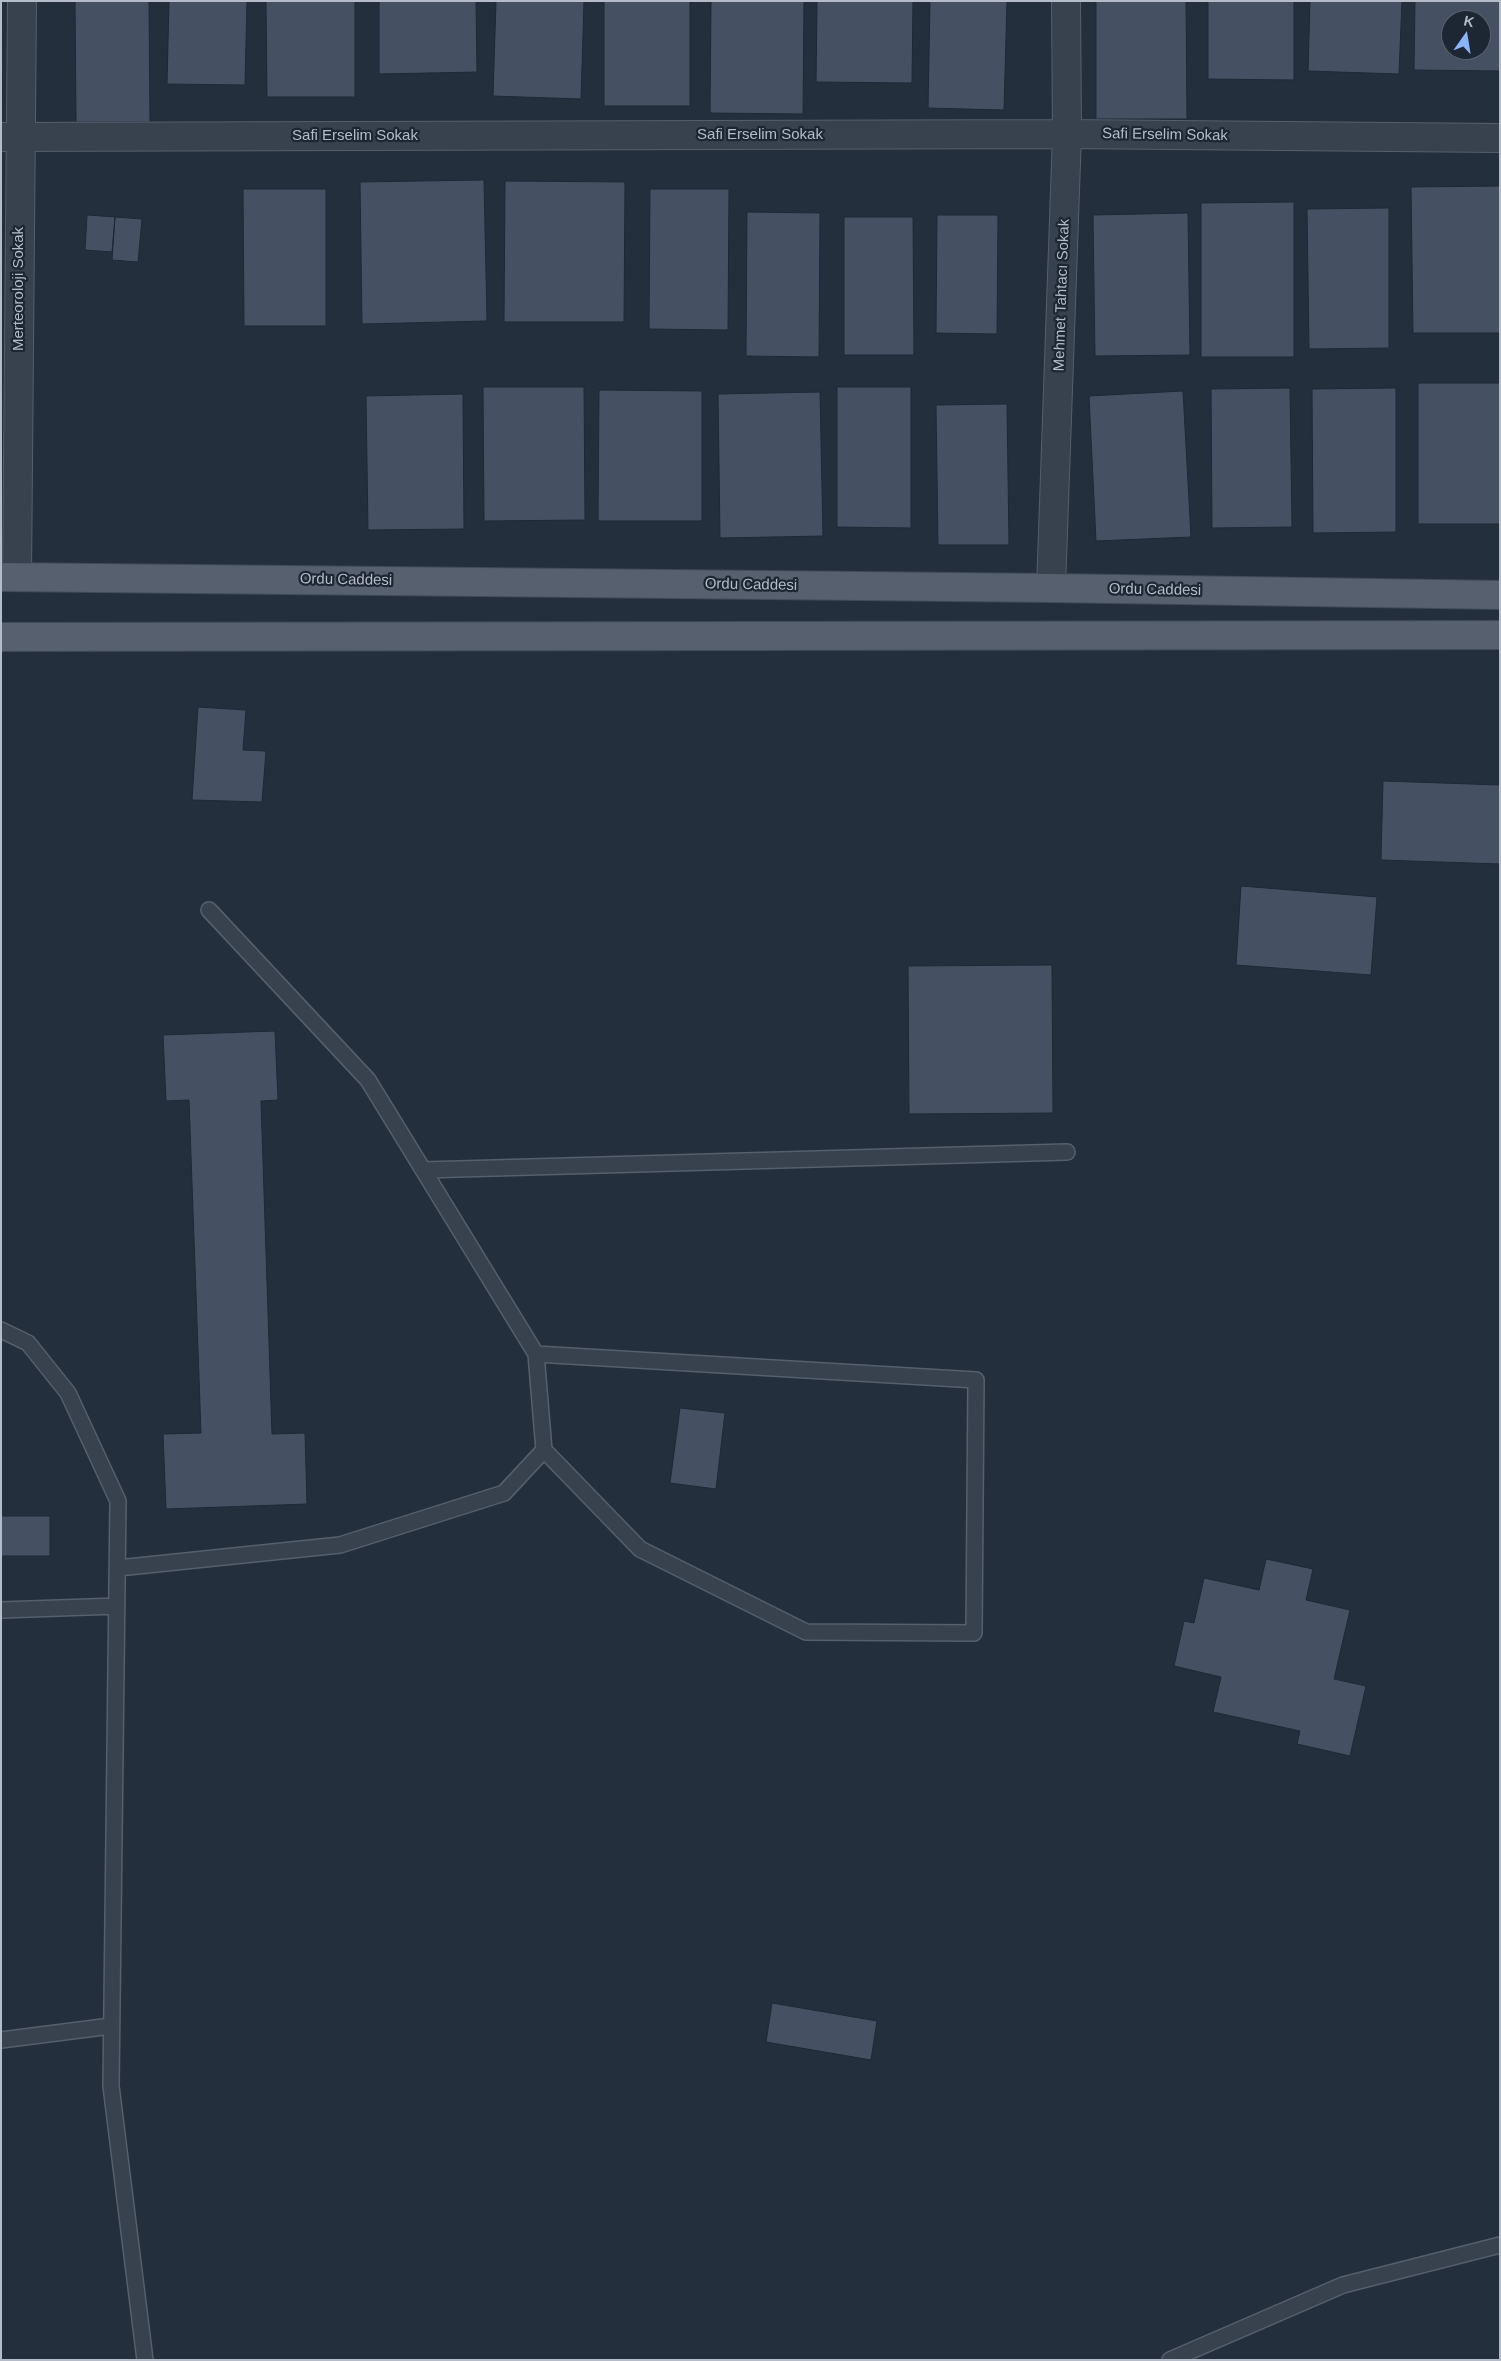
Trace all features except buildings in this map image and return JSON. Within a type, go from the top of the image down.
[{"type":"main road","name":"Ordu Caddesi","points":[[9,577],[1051,588],[1500,596]]},
{"type":"main road","points":[[1,637],[1500,635]]},
{"type":"street","name":"Merteoroloji Sokak","points":[[9,577],[11,137],[22,1]]},
{"type":"street","name":"Mehmet Tahtacı Sokak","points":[[1051,588],[1067,134],[1066,1]]},
{"type":"street","name":"Safi Erselim Sokak","points":[[11,137],[1067,134],[1500,138]]},
{"type":"lane","points":[[208,910],[368,1080],[536,1354],[544,1450],[640,1549],[806,1632],[974,1633],[976,1380],[536,1354]]},
{"type":"lane","points":[[423,1170],[1067,1152]]},
{"type":"lane","points":[[1,1330],[28,1343],[68,1393],[118,1501],[110,2086],[145,2360]]},
{"type":"lane","points":[[118,1568],[340,1545],[504,1493],[544,1450]]},
{"type":"lane","points":[[1,1610],[117,1606]]},
{"type":"lane","points":[[1,2040],[111,2026]]},
{"type":"lane","points":[[1170,2360],[1343,2285],[1500,2245]]}]
